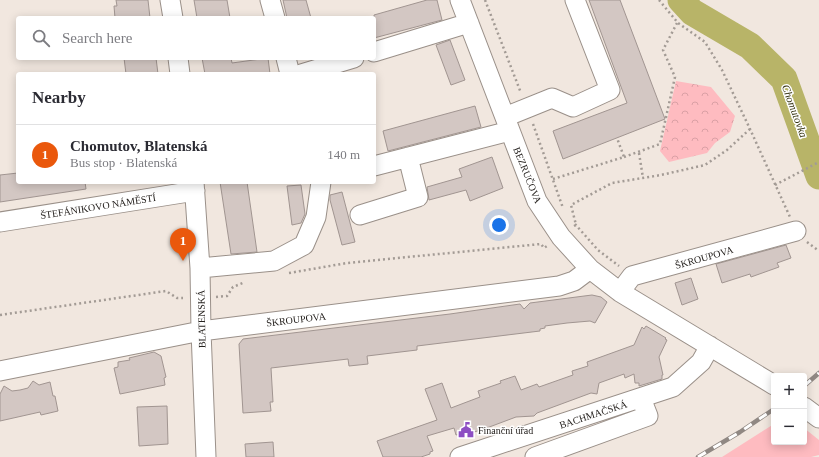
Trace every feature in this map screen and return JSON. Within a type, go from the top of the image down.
[{"type":"street","points":[[170,0],[173,16]]},
{"type":"street","points":[[270,0],[274,16]]},
{"type":"street","name":"BEZRUČOVA","points":[[460,0],[537,201],[561,237],[590,269],[620,292],[771,383]]},
{"type":"street","points":[[376,165],[408,157],[508,124],[527,108],[552,98],[574,107],[610,90],[575,0]]},
{"type":"street","points":[[376,51],[469,23]]},
{"type":"street","points":[[178,60],[180,72]]},
{"type":"street","points":[[286,60],[290,72]]},
{"type":"street","points":[[308,72],[347,60]]},
{"type":"street","points":[[360,215],[418,197],[408,157]]},
{"type":"street","points":[[200,268],[274,261],[304,245],[316,217],[321,184]]},
{"type":"street","name":"BLATENSKÁ","points":[[195,187],[200,268],[206,457]]},
{"type":"street","name":"ŠTEFÁNIKOVO NÁMĚSTÍ","points":[[0,222],[195,187]]},
{"type":"street","name":"ŠKROUPOVA","points":[[632,276],[796,231]]},
{"type":"street","name":"ŠKROUPOVA","points":[[0,371],[201,331],[559,286],[574,281],[590,269]]},
{"type":"street","points":[[620,292],[632,276]]},
{"type":"street","name":"BACHMAČSKÁ","points":[[466,456],[673,387],[701,362],[710,346]]},
{"type":"street","points":[[535,457],[648,416],[641,398]]},
{"type":"street","points":[[807,408],[819,418]]},
{"type":"path","points":[[485,0],[527,108],[565,214]]},
{"type":"path","points":[[659,0],[678,23],[705,42],[722,70],[796,231],[809,245],[819,252]]},
{"type":"path","points":[[553,179],[639,153],[660,144],[675,77],[663,50],[678,23]]},
{"type":"path","points":[[576,225],[571,205],[612,183],[705,165],[727,150],[750,129]]},
{"type":"path","points":[[617,138],[624,157]]},
{"type":"path","points":[[639,153],[643,178]]},
{"type":"path","points":[[775,185],[819,162]]},
{"type":"path","points":[[571,219],[598,250],[632,276]]},
{"type":"path","points":[[288,273],[347,264],[541,244],[544,248],[576,225]]},
{"type":"path","points":[[0,315],[166,290],[177,298],[228,296],[233,287],[252,279]]},
{"type":"green space","points":[[676,81],[711,87],[735,116],[730,132],[715,143],[707,153],[669,162],[660,151]]},
{"type":"green space","points":[[771,426],[771,445],[807,445],[807,430],[819,440],[819,455],[811,457],[722,457]]},
{"type":"building","points":[[116,0],[148,0],[150,16],[115,16],[114,6],[117,6]]},
{"type":"building","points":[[194,0],[227,0],[230,16],[197,16]]},
{"type":"building","points":[[283,0],[306,0],[310,16],[287,16]]},
{"type":"building","points":[[427,0],[437,0],[442,20],[376,37],[376,16],[374,15]]},
{"type":"building","points":[[589,0],[620,0],[665,119],[563,159],[553,131],[627,103]]},
{"type":"building","points":[[450,40],[465,80],[451,85],[436,45]]},
{"type":"building","points":[[124,60],[156,60],[158,72],[126,72]]},
{"type":"building","points":[[202,60],[231,60],[232,63],[254,60],[268,60],[270,72],[205,72]]},
{"type":"building","points":[[475,106],[481,127],[388,151],[383,131]]},
{"type":"building","points":[[492,157],[503,188],[470,201],[466,190],[429,200],[427,187],[462,177],[459,169]]},
{"type":"building","points":[[16,173],[16,184],[85,184],[86,189],[0,202],[0,175]]},
{"type":"building","points":[[220,184],[247,184],[257,252],[231,254]]},
{"type":"building","points":[[301,185],[305,214],[301,223],[292,225],[287,186]]},
{"type":"building","points":[[342,192],[355,242],[342,245],[330,195]]},
{"type":"building","points":[[786,245],[791,258],[777,263],[779,267],[751,277],[750,274],[722,283],[716,264]]},
{"type":"building","points":[[691,278],[698,299],[682,305],[675,283]]},
{"type":"building","points":[[592,295],[601,297],[607,302],[595,323],[590,321],[567,323],[545,326],[545,328],[540,329],[540,331],[417,346],[417,350],[367,356],[368,364],[349,366],[348,359],[271,368],[273,402],[270,402],[271,411],[243,413],[239,344],[243,339],[520,304],[524,309],[530,303]]},
{"type":"building","points":[[646,326],[667,340],[659,357],[663,375],[662,379],[639,386],[639,383],[635,383],[634,374],[625,378],[624,374],[599,383],[597,394],[591,393],[537,413],[534,416],[516,417],[461,436],[460,434],[456,435],[454,428],[427,436],[433,451],[430,452],[430,454],[421,457],[383,457],[377,441],[437,420],[425,389],[442,383],[451,408],[480,397],[478,391],[501,383],[500,381],[515,376],[521,390],[537,384],[539,387],[573,375],[572,371],[588,366],[587,362],[634,345],[642,327],[644,329]]},
{"type":"building","points":[[154,352],[161,356],[166,377],[164,378],[165,385],[120,394],[114,368],[118,367],[118,362],[130,360],[129,358]]},
{"type":"building","points":[[33,381],[39,385],[50,382],[58,411],[41,415],[40,412],[0,421],[0,394],[4,386],[12,391],[20,390],[28,388]]},
{"type":"building","points":[[167,406],[168,444],[139,446],[137,407]]},
{"type":"building","points":[[273,442],[274,457],[246,457],[245,444]]},
{"type":"waterway","name":"Chomutovka","points":[[681,0],[692,12],[750,46],[784,79],[819,176]]},
{"type":"railway","points":[[807,383],[819,373]]},
{"type":"railway","points":[[698,457],[740,432],[771,411]]},
{"type":"place","name":"Chomutov, Blatenská","points":[[183,261]]},
{"type":"place","name":"Finanční úřad","points":[[466,430]]}]
